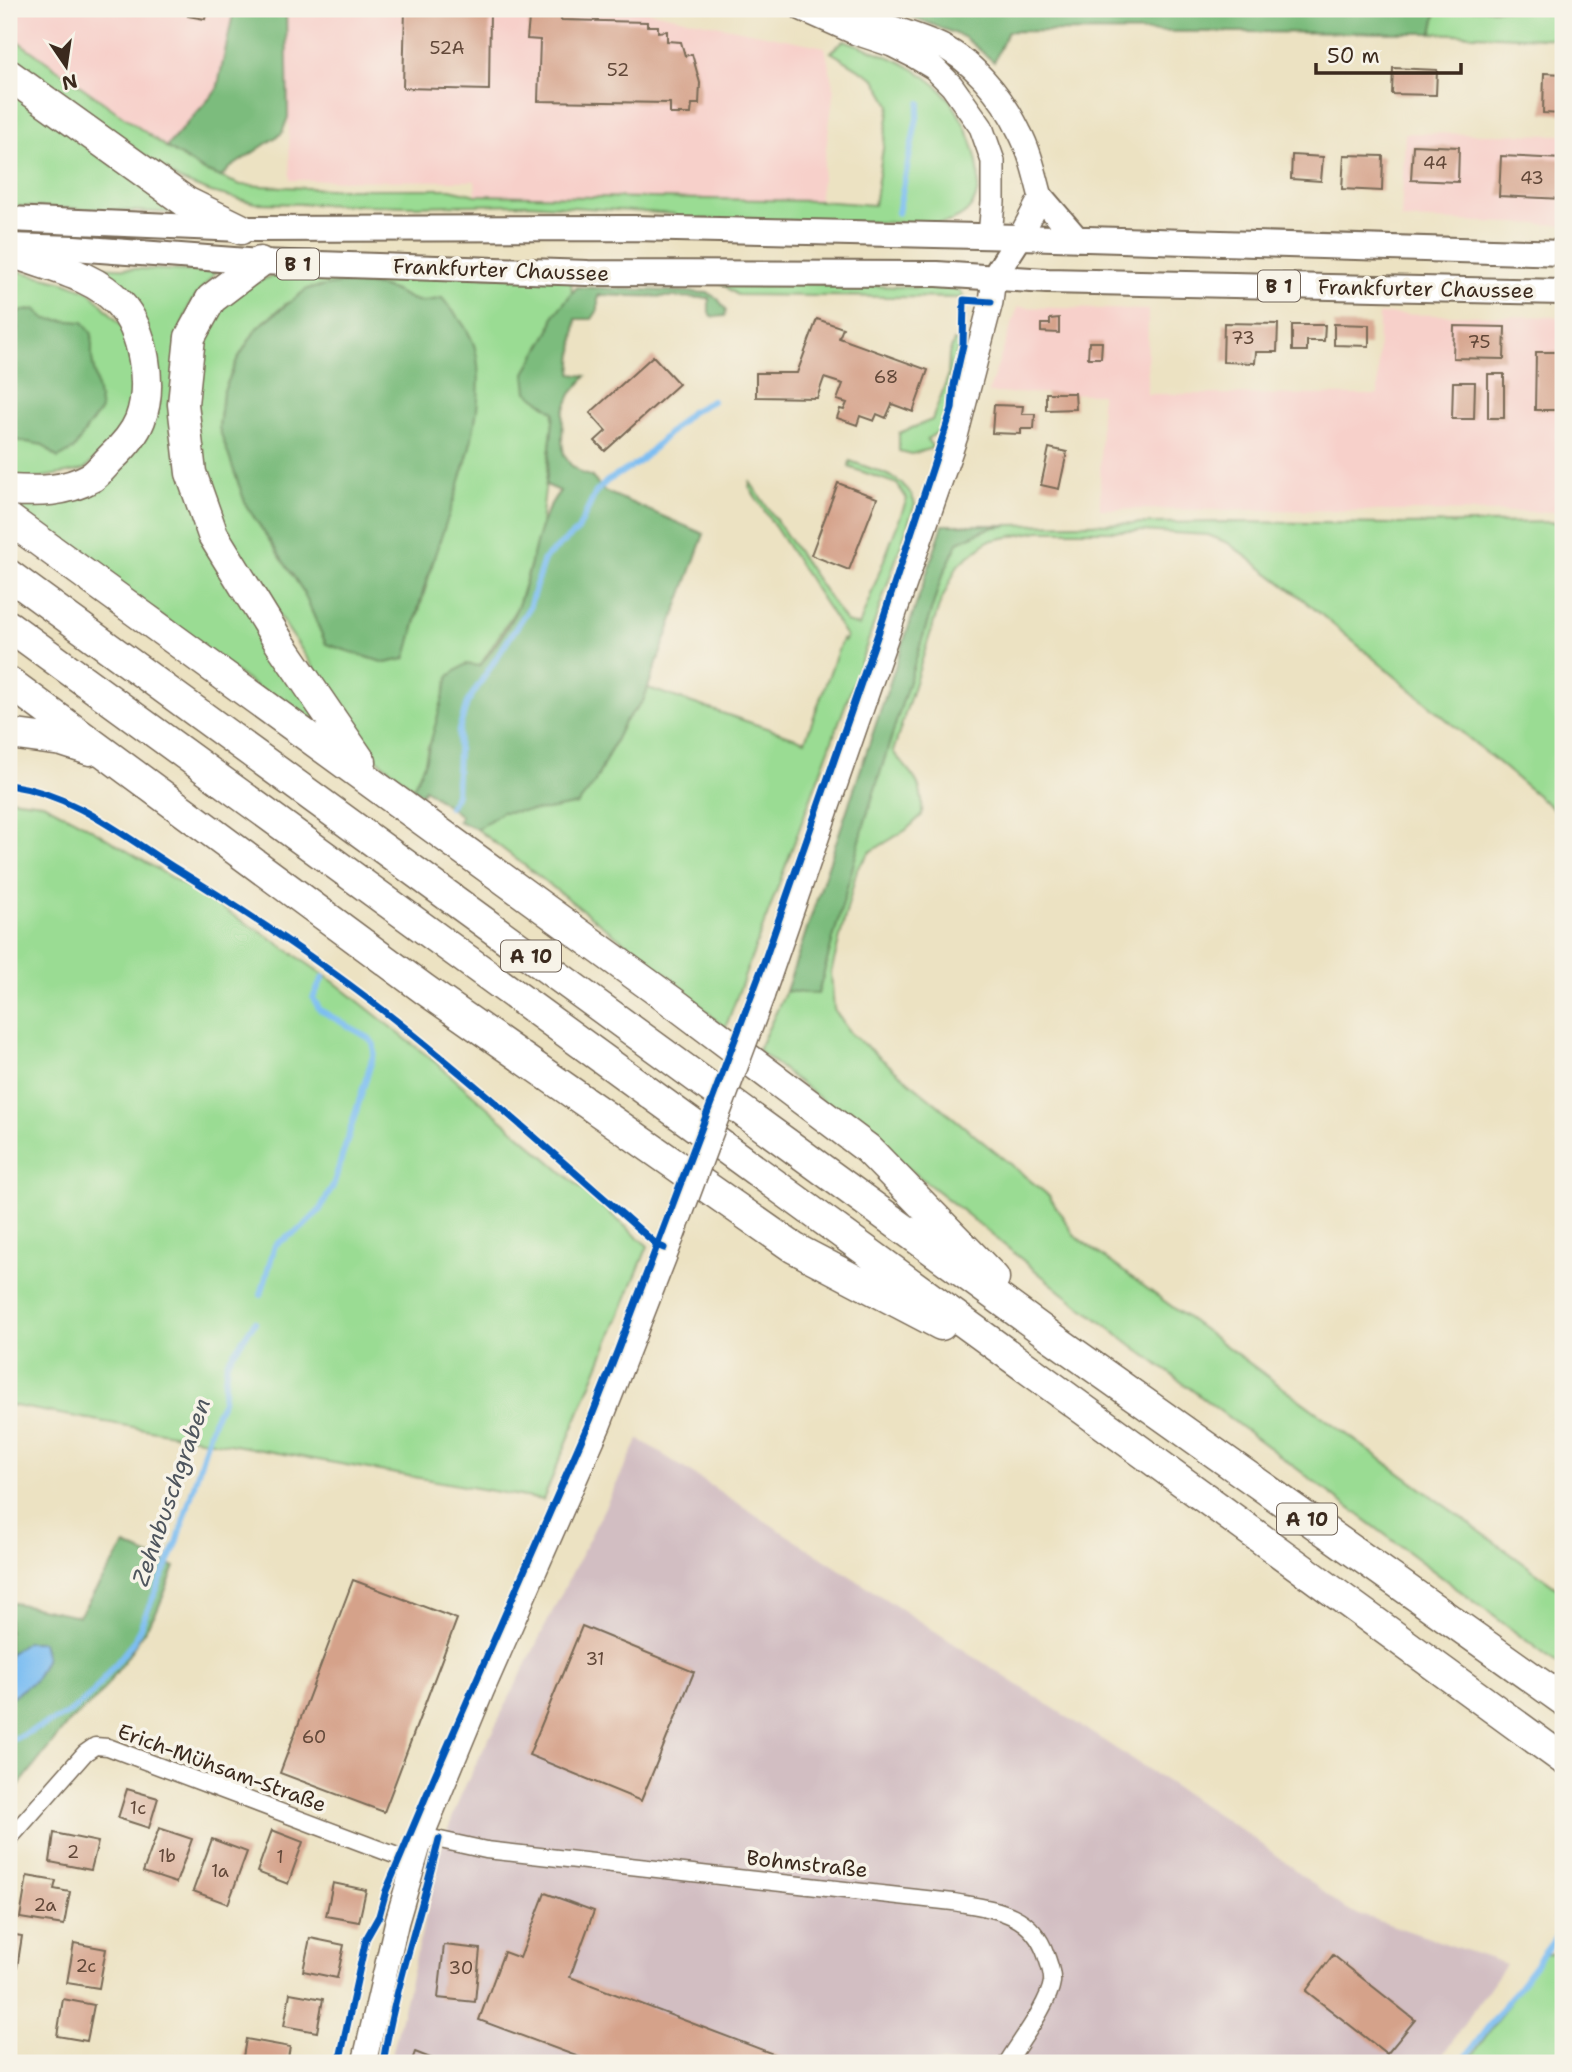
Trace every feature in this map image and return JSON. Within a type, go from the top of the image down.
[{"type":"highway","points":[[9,75],[186,202],[241,229]]},
{"type":"highway","points":[[9,248],[91,281],[119,303],[134,326],[144,353],[146,381],[140,419],[125,445],[94,476],[67,488],[38,492],[9,490]]},
{"type":"highway","points":[[260,262],[211,299],[190,337],[183,404],[191,473],[213,535],[341,736],[378,785]]},
{"type":"highway","points":[[9,519],[378,785],[868,1149],[1053,1338]]},
{"type":"highway","name":"A 10","points":[[9,575],[1053,1338],[1563,1700]]},
{"type":"highway","name":"A 10","points":[[9,626],[1563,1759]]},
{"type":"highway","points":[[9,682],[424,989],[794,1248],[1032,1373]]},
{"type":"highway","points":[[9,734],[62,741],[113,758]]},
{"type":"main road","points":[[1041,197],[1077,239]]},
{"type":"main road","name":"Frankfurter Chaussee","points":[[9,219],[241,229],[621,228],[1563,253]]},
{"type":"main road","points":[[990,236],[994,277]]},
{"type":"main road","points":[[994,277],[1020,237]]},
{"type":"main road","name":"Frankfurter Chaussee","points":[[9,248],[87,249],[260,262],[588,273],[937,274],[1061,282],[1563,292]]},
{"type":"street","points":[[802,9],[914,56],[934,68],[952,86],[981,127],[993,161],[990,236]]},
{"type":"street","points":[[832,9],[935,43],[954,53],[977,73],[1006,107],[1020,132],[1041,197],[1020,237]]},
{"type":"street","points":[[364,2063],[377,2000],[422,1836],[482,1691],[599,1425],[762,997],[956,436],[991,302],[994,277]]},
{"type":"street","name":"Erich-Mühsam-Straße","points":[[9,1839],[85,1753],[95,1746],[108,1747],[413,1862]]},
{"type":"street","name":"Bohmstraße","points":[[422,1836],[486,1850],[953,1902],[1001,1910],[1024,1922],[1044,1948],[1052,1982],[1045,2001],[1007,2063]]},
{"type":"shaded area","points":[[9,9],[234,9],[217,90],[166,147],[9,35]]},
{"type":"shaded area","points":[[286,9],[636,9],[825,47],[834,90],[819,201],[476,195],[475,181],[290,180]]},
{"type":"shaded area","points":[[1405,133],[1563,135],[1563,225],[1401,219]]},
{"type":"shaded area","points":[[1018,307],[1148,310],[1147,394],[1378,395],[1379,314],[1563,317],[1563,512],[1100,509],[1101,394],[988,393]]},
{"type":"shaded area","points":[[639,1439],[1252,1837],[1347,1910],[1506,1964],[1437,2063],[390,2063],[437,1869],[436,1861],[462,1792]]},
{"type":"green space","points":[[234,9],[286,9],[288,117],[282,133],[221,177],[205,171],[166,147],[217,90]]},
{"type":"green space","points":[[893,9],[1437,9],[1432,33],[1008,31],[994,62],[964,37]]},
{"type":"green space","points":[[1437,9],[1563,9],[1563,39],[1432,33]]},
{"type":"green space","points":[[9,35],[166,147],[202,170],[241,185],[328,189],[450,189],[476,195],[819,201],[874,205],[890,105],[875,79],[831,52],[844,40],[910,67],[943,92],[963,121],[971,140],[979,180],[976,197],[967,211],[951,221],[938,223],[676,219],[674,214],[528,204],[410,206],[255,203],[211,192],[179,180],[9,61]]},
{"type":"green space","points":[[9,90],[179,213],[9,206]]},
{"type":"green space","points":[[92,267],[216,272],[190,304],[181,330],[175,451],[339,749],[9,503],[73,500],[157,382]]},
{"type":"green space","points":[[9,269],[64,282],[90,292],[126,330],[138,396],[125,429],[84,470],[9,483]]},
{"type":"green space","points":[[305,271],[571,278],[572,295],[554,412],[540,532],[518,606],[428,747],[425,762],[413,788],[371,754],[228,539],[196,449],[198,360],[212,326],[226,302],[248,285],[272,276]],"holes":[[[343,283],[383,287],[416,301],[442,298],[434,559],[405,659],[385,663],[326,644],[303,591],[246,505],[219,427],[223,393],[237,360],[257,328],[287,303]]]},
{"type":"green space","points":[[717,280],[953,289],[960,291],[964,298],[737,295]]},
{"type":"green space","points":[[343,283],[383,287],[416,301],[442,298],[467,330],[476,352],[479,381],[477,411],[463,473],[423,592],[405,659],[385,663],[326,644],[303,591],[246,505],[219,428],[223,393],[237,360],[257,328],[307,289]]},
{"type":"green space","points":[[577,287],[708,293],[718,299],[726,310],[725,316],[712,317],[709,313],[709,298],[598,295],[598,310],[592,319],[576,319],[571,374],[586,376],[571,394],[563,413],[562,441],[564,455],[570,464],[581,473],[591,476],[604,491],[704,534],[643,701],[624,722],[594,784],[578,804],[548,810],[502,812],[477,829],[458,821],[461,816],[425,789],[421,794],[413,788],[425,762],[449,676],[466,664],[480,666],[506,629],[523,591],[545,517],[560,491],[546,485],[554,412],[527,392],[525,373],[550,330],[554,315]]},
{"type":"green space","points":[[35,309],[46,319],[83,322],[92,334],[92,358],[101,410],[74,449],[58,458],[43,445],[9,439],[9,334],[17,333],[18,312]]},
{"type":"green space","points":[[954,341],[960,343],[952,367],[948,413],[941,430],[927,439],[933,448],[912,454],[899,451],[899,433],[932,420],[948,377],[949,354]]},
{"type":"green space","points":[[850,461],[898,481],[911,495],[915,504],[855,679],[725,1029],[675,981],[477,829],[502,812],[522,810],[594,784],[624,722],[643,701],[648,688],[805,741],[842,639],[844,641],[846,636],[749,487],[750,482],[846,622],[859,626],[907,499],[897,484],[849,467]]},
{"type":"green space","points":[[1563,522],[1563,817],[1299,596],[1228,543],[1208,535],[1140,531],[1039,531],[988,541],[958,565],[940,603],[893,752],[916,780],[921,795],[922,815],[906,830],[870,852],[857,869],[831,973],[834,1009],[850,1033],[1049,1196],[1075,1236],[1563,1592],[1563,1668],[1064,1294],[758,1050],[786,991],[818,994],[866,818],[941,579],[958,542],[989,528],[1009,525]]},
{"type":"green space","points":[[943,525],[1009,525],[989,528],[958,542],[941,579],[866,818],[818,994],[786,991]]},
{"type":"green space","points":[[9,799],[43,803],[83,824],[269,937],[334,982],[435,1062],[648,1246],[543,1500],[9,1405]]},
{"type":"green space","points":[[125,1545],[175,1567],[157,1611],[98,1697],[68,1723],[9,1798],[9,1602],[79,1616]]},
{"type":"green space","points":[[1563,1952],[1563,2063],[1467,2063],[1543,1955]]},
{"type":"water","points":[[27,1642],[42,1642],[46,1658],[35,1680],[9,1699],[9,1654]]},
{"type":"building","points":[[190,9],[207,9],[205,19],[188,16]]},
{"type":"building","points":[[405,9],[490,9],[489,90],[403,88]]},
{"type":"building","points":[[530,9],[562,9],[561,20],[647,22],[647,26],[658,26],[658,32],[667,31],[667,41],[681,42],[685,56],[692,54],[700,83],[699,104],[692,104],[691,114],[670,114],[670,103],[538,101],[540,40],[527,39]]},
{"type":"building","points":[[1393,68],[1437,70],[1436,95],[1392,94]]},
{"type":"building","points":[[1544,73],[1563,74],[1563,114],[1543,113]]},
{"type":"building","points":[[1413,145],[1459,147],[1458,182],[1411,180]]},
{"type":"building","points":[[1292,155],[1323,157],[1321,181],[1291,179]]},
{"type":"building","points":[[1344,155],[1383,156],[1382,191],[1342,189]]},
{"type":"building","points":[[1501,156],[1563,159],[1563,199],[1499,196]]},
{"type":"building","points":[[1059,318],[1059,333],[1041,332],[1041,324],[1050,324],[1050,319]]},
{"type":"building","points":[[817,319],[843,328],[839,338],[928,370],[913,412],[892,404],[886,418],[877,414],[874,421],[860,416],[857,425],[837,418],[840,409],[844,410],[847,403],[837,400],[843,384],[824,378],[817,398],[756,397],[756,373],[797,373]]},
{"type":"building","points":[[1224,323],[1278,324],[1277,352],[1256,352],[1255,363],[1223,362]]},
{"type":"building","points":[[1334,324],[1369,325],[1369,346],[1334,345]]},
{"type":"building","points":[[1292,325],[1325,325],[1324,341],[1307,341],[1307,351],[1292,351]]},
{"type":"building","points":[[1454,326],[1505,327],[1504,359],[1453,358]]},
{"type":"building","points":[[1089,342],[1102,342],[1101,358],[1088,358]]},
{"type":"building","points":[[1536,352],[1563,352],[1563,410],[1535,410]]},
{"type":"building","points":[[653,356],[679,384],[605,451],[595,441],[606,431],[590,413]]},
{"type":"building","points":[[1488,374],[1504,374],[1504,418],[1488,418]]},
{"type":"building","points":[[1453,382],[1475,382],[1474,419],[1452,419]]},
{"type":"building","points":[[1046,393],[1075,393],[1076,409],[1046,410]]},
{"type":"building","points":[[994,405],[1023,406],[1022,414],[1035,414],[1034,429],[1021,429],[1021,434],[992,433]]},
{"type":"building","points":[[1049,448],[1067,452],[1059,489],[1041,485]]},
{"type":"building","points":[[838,483],[877,498],[849,570],[811,555]]},
{"type":"building","points":[[353,1580],[457,1619],[384,1812],[280,1773]]},
{"type":"building","points":[[582,1626],[694,1672],[641,1801],[529,1755]]},
{"type":"building","points":[[127,1789],[158,1798],[149,1828],[118,1818]]},
{"type":"building","points":[[159,1828],[192,1839],[176,1883],[143,1872]]},
{"type":"building","points":[[272,1830],[303,1842],[288,1884],[257,1872]]},
{"type":"building","points":[[54,1833],[98,1842],[91,1870],[50,1862]]},
{"type":"building","points":[[212,1839],[247,1852],[228,1904],[193,1891]]},
{"type":"building","points":[[27,1876],[56,1881],[54,1889],[70,1892],[64,1925],[20,1918]]},
{"type":"building","points":[[333,1883],[366,1890],[359,1922],[326,1916]]},
{"type":"building","points":[[545,1893],[594,1911],[570,1977],[797,2063],[595,2063],[479,2020],[504,1952],[520,1958]]},
{"type":"building","points":[[9,1934],[22,1936],[17,1968],[9,1967]]},
{"type":"building","points":[[310,1938],[344,1945],[337,1978],[303,1971]]},
{"type":"building","points":[[74,1943],[106,1949],[99,1988],[67,1983]]},
{"type":"building","points":[[444,1945],[480,1949],[475,2002],[438,1998]]},
{"type":"building","points":[[1333,1955],[1415,2020],[1387,2054],[1306,1991]]},
{"type":"building","points":[[290,1993],[323,1999],[317,2032],[284,2026]]},
{"type":"building","points":[[63,1999],[94,2005],[87,2041],[57,2036]]},
{"type":"building","points":[[246,2039],[290,2047],[288,2058],[300,2060],[299,2063],[242,2063]]},
{"type":"building","points":[[415,2052],[443,2063],[411,2063]]},
{"type":"waterway","name":"Zehnbuschgraben","points":[[936,13],[937,9]]},
{"type":"waterway","name":"Zehnbuschgraben","points":[[898,213],[920,103]]},
{"type":"waterway","name":"Zehnbuschgraben","points":[[449,807],[456,795],[459,730],[467,703],[529,608],[544,559],[578,530],[596,492],[607,481],[638,463],[691,412],[712,401]]},
{"type":"waterway","name":"Zehnbuschgraben","points":[[261,1295],[275,1245],[302,1228],[319,1211],[333,1186],[374,1053],[374,1045],[369,1038],[320,1010],[313,998],[323,977]]},
{"type":"waterway","name":"Zehnbuschgraben","points":[[9,1741],[66,1715],[90,1696],[134,1641],[177,1543],[213,1421],[223,1401],[227,1362],[255,1322]]},
{"type":"waterway","points":[[1461,2063],[1563,1928]]},
{"type":"cycle path","points":[[339,2063],[366,1939],[379,1916],[386,1891],[435,1775],[591,1418],[763,965],[879,631],[952,409],[963,345],[964,300],[991,302]]},
{"type":"cycle path","points":[[9,785],[54,797],[95,817],[233,904],[320,963],[436,1053],[657,1245],[664,1248]]},
{"type":"cycle path","points":[[383,2063],[401,1979],[439,1839]]}]
